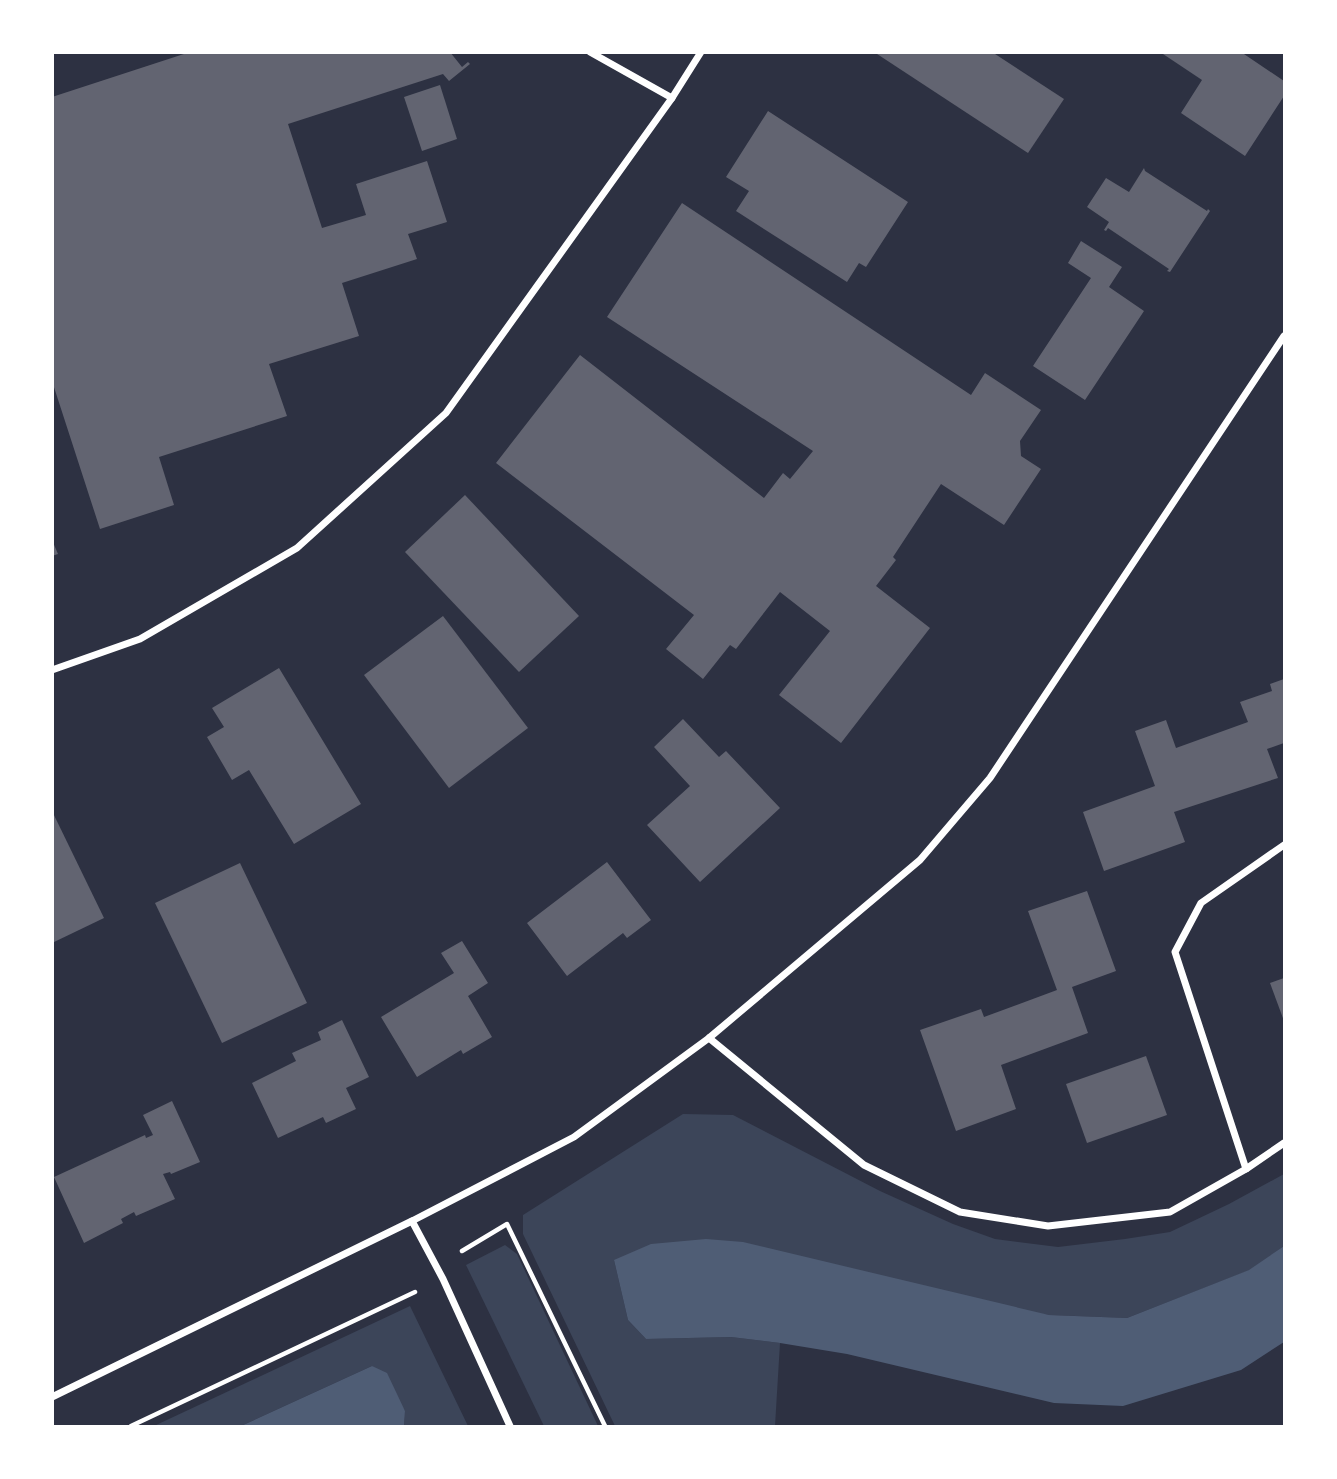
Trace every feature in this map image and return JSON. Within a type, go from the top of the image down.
[{"type":"street","points":[[590,52],[672,98]]},
{"type":"street","points":[[52,670],[140,639],[297,548],[446,413],[672,98],[701,52]]},
{"type":"street","points":[[52,1397],[412,1221],[575,1137],[709,1038],[920,860],[990,778],[1284,336]]},
{"type":"street","points":[[1246,1170],[1175,953],[1201,903],[1284,845]]},
{"type":"street","points":[[709,1038],[864,1165],[960,1212],[1048,1226],[1170,1212],[1246,1170],[1284,1143]]},
{"type":"street","points":[[412,1221],[443,1279],[510,1426]]},
{"type":"path","points":[[131,1426],[443,1279],[462,1251],[508,1224],[605,1426]]},
{"type":"shaded area","points":[[683,1114],[733,1115],[880,1191],[953,1224],[995,1239],[1058,1247],[1170,1232],[1284,1174],[1284,1246],[1250,1270],[1127,1318],[1049,1315],[614,1260],[628,1320],[646,1339],[731,1337],[780,1343],[775,1426],[615,1426],[523,1234],[523,1215]]},
{"type":"shaded area","points":[[706,1239],[743,1242],[1049,1315],[1127,1318],[1249,1270],[1284,1246],[1284,1342],[1241,1370],[1123,1406],[1054,1403],[847,1354],[780,1343],[731,1337],[646,1339],[628,1320],[614,1260],[651,1244]]},
{"type":"shaded area","points":[[505,1245],[517,1254],[598,1426],[544,1426],[466,1265]]},
{"type":"shaded area","points":[[410,1306],[468,1426],[404,1426],[405,1411],[372,1366],[241,1426],[154,1426]]},
{"type":"shaded area","points":[[372,1366],[387,1373],[405,1411],[404,1426],[241,1426]]},
{"type":"building","points":[[190,52],[450,52],[462,67],[468,62],[470,64],[449,81],[443,74],[288,124],[322,228],[366,215],[356,184],[427,161],[447,222],[408,234],[417,259],[342,283],[359,336],[269,364],[287,416],[159,457],[174,505],[100,529],[52,381],[52,97]]},
{"type":"building","points":[[874,52],[992,52],[1064,99],[1028,153]]},
{"type":"building","points":[[1160,52],[1241,52],[1284,81],[1284,96],[1245,156],[1181,113],[1202,80]]},
{"type":"building","points":[[440,85],[457,139],[422,151],[404,97]]},
{"type":"building","points":[[768,111],[908,202],[866,267],[859,263],[847,282],[736,211],[749,191],[726,177]]},
{"type":"building","points":[[1144,168],[1210,211],[1170,272],[1108,228],[1104,230],[1109,222],[1087,207],[1106,178],[1129,192]]},
{"type":"building","points":[[682,203],[971,395],[985,373],[1041,410],[1020,441],[1021,456],[1041,469],[1004,525],[941,484],[893,557],[896,560],[876,586],[930,628],[841,743],[779,695],[830,631],[780,592],[736,649],[730,645],[703,679],[666,649],[694,615],[496,463],[580,355],[764,498],[783,473],[790,479],[813,451],[607,317]]},
{"type":"building","points":[[1081,241],[1122,267],[1109,287],[1144,311],[1085,400],[1033,366],[1091,278],[1068,263]]},
{"type":"building","points":[[465,495],[579,616],[519,672],[405,552]]},
{"type":"building","points":[[52,540],[58,554],[52,556]]},
{"type":"building","points":[[443,616],[528,728],[449,788],[364,675]]},
{"type":"building","points":[[279,668],[361,804],[294,844],[249,770],[232,780],[207,737],[224,727],[212,708]]},
{"type":"building","points":[[1284,679],[1284,743],[1267,749],[1278,778],[1174,812],[1185,842],[1104,871],[1083,812],[1155,786],[1135,731],[1166,720],[1176,748],[1248,722],[1240,702],[1272,691],[1270,684]]},
{"type":"building","points":[[683,719],[719,757],[726,751],[780,808],[700,882],[647,825],[690,786],[654,747]]},
{"type":"building","points":[[52,811],[104,918],[52,943]]},
{"type":"building","points":[[607,862],[651,920],[627,938],[623,933],[567,976],[527,923]]},
{"type":"building","points":[[240,863],[307,1003],[222,1043],[155,903]]},
{"type":"building","points":[[1087,891],[1116,971],[1072,987],[1088,1033],[1001,1065],[1016,1109],[956,1131],[920,1030],[981,1009],[984,1017],[1057,990],[1028,911]]},
{"type":"building","points":[[462,941],[488,983],[468,996],[492,1037],[463,1054],[461,1050],[417,1077],[381,1017],[454,973],[441,953]]},
{"type":"building","points":[[1284,978],[1284,1021],[1270,983]]},
{"type":"building","points":[[342,1020],[369,1077],[346,1088],[356,1109],[326,1123],[323,1117],[278,1138],[252,1083],[296,1061],[292,1053],[321,1040],[318,1032]]},
{"type":"building","points":[[1146,1056],[1167,1115],[1087,1143],[1066,1084]]},
{"type":"building","points":[[172,1101],[200,1162],[171,1174],[163,1174],[175,1199],[136,1216],[134,1212],[121,1219],[123,1223],[84,1243],[54,1177],[145,1135],[146,1138],[153,1135],[143,1115]]}]
